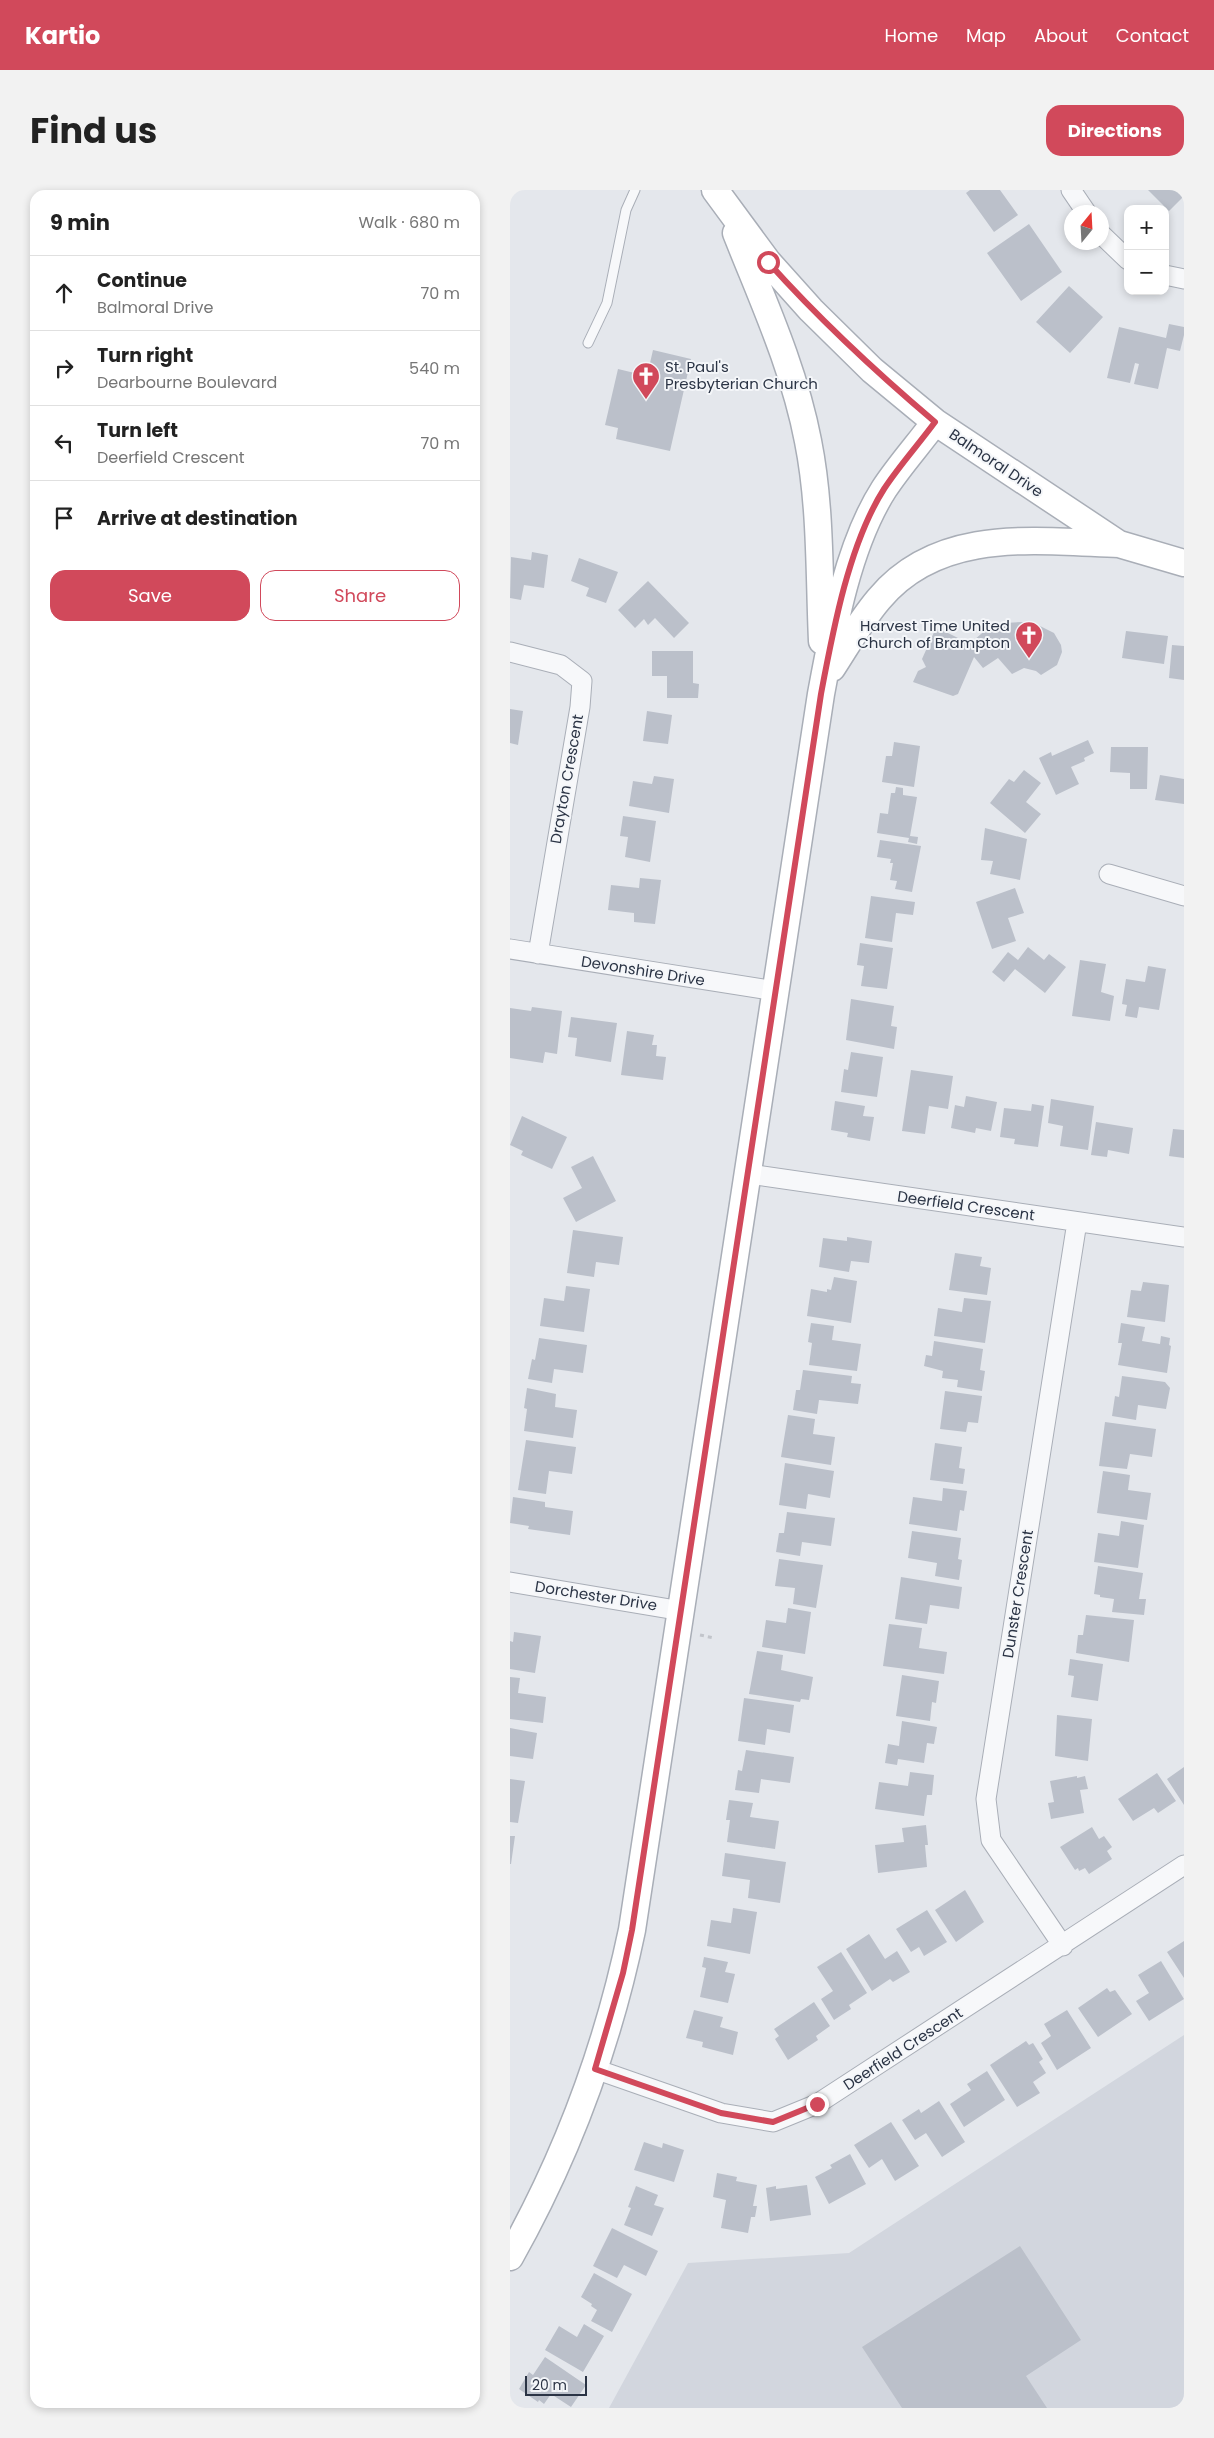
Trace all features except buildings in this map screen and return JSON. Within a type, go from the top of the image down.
[{"type":"street","points":[[1071,190],[1081,205]]},
{"type":"street","points":[[719,195],[791,371],[808,441],[816,502],[823,682]]},
{"type":"street","name":"Balmoral Drive","points":[[719,195],[768,262],[811,310],[872,370],[935,422],[1119,544],[1184,564]]},
{"type":"street","points":[[1109,242],[1124,256]]},
{"type":"street","points":[[1169,276],[1184,279]]},
{"type":"street","points":[[510,2257],[551,2177],[595,2069],[623,1973],[632,1930],[823,682],[843,593],[869,519],[883,491],[935,422]]},
{"type":"street","points":[[823,682],[879,598],[908,571],[947,551],[1010,540],[1119,544]]},
{"type":"street","name":"Drayton Crescent","points":[[510,652],[561,664],[582,682],[580,707],[538,954]]},
{"type":"street","points":[[1109,874],[1184,896]]},
{"type":"street","name":"Devonshire Drive","points":[[510,950],[776,991]]},
{"type":"street","name":"Deerfield Crescent","points":[[749,1174],[1184,1237]]},
{"type":"street","name":"Dunster Crescent","points":[[1063,1946],[991,1840],[986,1799],[1077,1222]]},
{"type":"street","name":"Dorchester Drive","points":[[510,1582],[682,1611]]},
{"type":"street","name":"Deerfield Crescent","points":[[595,2069],[721,2113],[773,2122],[817,2104],[1184,1866]]},
{"type":"lane","points":[[588,343],[607,303],[626,210],[634,190]]},
{"type":"path","points":[[700,1635],[714,1638]]},
{"type":"shaded area","points":[[1184,2035],[1184,2408],[609,2408],[688,2263],[849,2253]]},
{"type":"place","name":"St. Paul's Presbyterian Church","points":[[646,400]]},
{"type":"place","name":"Harvest Time United Church of Brampton","points":[[1029,659]]},
{"type":"route","points":[[768,262],[811,310],[872,370],[935,422],[883,491],[858,547],[836,618],[821,694],[648,1835],[623,1973],[595,2069],[721,2113],[773,2122],[817,2104]]}]
